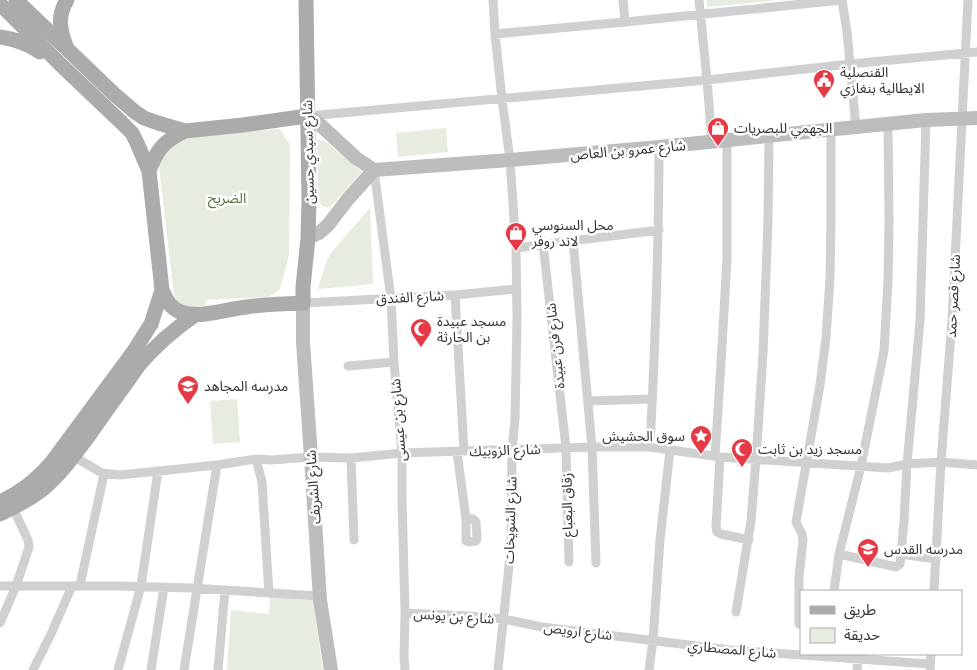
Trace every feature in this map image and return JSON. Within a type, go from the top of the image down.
[{"type":"main road","points":[[16,0],[135,112],[144,118],[186,131]]},
{"type":"main road","points":[[66,48],[60,32],[60,22],[61,13],[67,0]]},
{"type":"main road","name":"شارع سيدي حسين","points":[[303,303],[309,202],[306,0]]},
{"type":"main road","points":[[2,4],[60,64],[132,133],[149,171],[162,290],[165,299],[175,309],[195,315],[248,306],[303,303]]},
{"type":"main road","points":[[0,38],[32,46],[60,64]]},
{"type":"main road","points":[[149,171],[154,156],[165,142],[186,131],[307,116]]},
{"type":"main road","points":[[4,508],[52,462],[134,351],[151,324],[162,290]]},
{"type":"main road","points":[[4,508],[44,488],[73,456],[151,351],[173,331],[195,315]]},
{"type":"street","name":"شارع الشويخات","points":[[493,0],[495,34],[510,160],[516,248],[517,319],[510,547],[498,670]]},
{"type":"street","points":[[623,0],[625,22]]},
{"type":"street","points":[[699,0],[712,142]]},
{"type":"street","points":[[495,34],[842,0],[856,128]]},
{"type":"street","name":"شارع قصر حمد","points":[[934,590],[941,462],[952,320],[968,0]]},
{"type":"street","points":[[307,116],[707,80],[977,52]]},
{"type":"street","points":[[307,116],[356,158],[374,170],[328,225],[319,233],[308,238]]},
{"type":"street","name":"شارع عمرو بن العاص","points":[[374,170],[659,147],[926,120],[977,118]]},
{"type":"street","points":[[840,554],[896,568],[900,564],[920,322],[926,120]]},
{"type":"street","points":[[834,590],[840,554],[862,466],[884,351],[889,262],[888,124]]},
{"type":"street","points":[[799,624],[799,577],[803,540],[796,522],[820,385],[826,338],[830,258],[831,130]]},
{"type":"street","points":[[736,612],[749,540],[756,459],[763,354],[770,136]]},
{"type":"street","points":[[727,140],[727,258],[716,527],[717,532],[721,534],[749,540]]},
{"type":"street","points":[[650,447],[656,337],[659,147]]},
{"type":"street","name":"شارع بن عيسى","points":[[374,170],[391,299],[402,453],[405,670]]},
{"type":"street","points":[[516,248],[659,230]]},
{"type":"street","points":[[573,241],[592,447],[596,562]]},
{"type":"street","name":"شارع فرن عبيدة","points":[[543,244],[566,448]]},
{"type":"street","name":"شارع الفندق","points":[[303,303],[516,290]]},
{"type":"street","points":[[455,295],[460,452],[466,538],[467,542],[469,542]]},
{"type":"street","name":"شارع الشريف","points":[[303,303],[303,342],[320,596],[331,670]]},
{"type":"street","points":[[348,366],[394,362]]},
{"type":"street","points":[[588,401],[652,399]]},
{"type":"street","name":"شارع الزوبيك","points":[[73,456],[104,474],[120,475],[256,460],[312,457],[351,458],[402,453],[592,447],[650,447],[718,456],[888,468],[907,464],[941,462],[977,465]]},
{"type":"street","name":"زقاق البعباع","points":[[566,448],[569,562]]},
{"type":"street","points":[[649,670],[670,450]]},
{"type":"street","points":[[351,458],[354,540]]},
{"type":"street","points":[[256,460],[262,482],[270,593]]},
{"type":"street","points":[[184,670],[217,465]]},
{"type":"street","points":[[118,670],[141,586],[158,471]]},
{"type":"street","points":[[33,670],[76,586],[104,474]]},
{"type":"street","points":[[0,623],[16,586],[29,547],[28,540],[4,508]]},
{"type":"street","points":[[901,554],[936,559]]},
{"type":"street","points":[[0,586],[141,586],[320,596]]},
{"type":"street","points":[[151,670],[164,587]]},
{"type":"street","points":[[218,670],[225,590]]},
{"type":"street","name":"شارع بن يونس","points":[[405,613],[504,619]]},
{"type":"street","name":"شارع ارويص","points":[[504,619],[542,627],[653,640]]},
{"type":"street","name":"شارع المصطاري","points":[[653,640],[730,650],[800,654]]},
{"type":"street","name":"شارع المصطاري","points":[[812,655],[930,667]]},
{"type":"street","points":[[857,670],[858,659]]},
{"type":"green space","points":[[707,0],[779,0],[707,7]]},
{"type":"green space","points":[[446,128],[448,152],[398,157],[396,133]]},
{"type":"green space","name":"الضريح","points":[[280,129],[290,145],[289,255],[280,289],[266,297],[206,300],[205,308],[179,306],[174,295],[159,167],[160,156],[174,140]]},
{"type":"green space","points":[[317,140],[325,141],[362,172],[330,207],[323,207],[318,201]]},
{"type":"green space","points":[[370,208],[373,284],[318,289],[330,254]]},
{"type":"green space","points":[[237,399],[240,442],[213,444],[210,401]]},
{"type":"green space","points":[[270,596],[313,600],[323,670],[227,670],[231,610],[269,614]]},
{"type":"place","name":"القنصلية الايطالية بنغازي","points":[[824,99]]},
{"type":"place","name":"الجهمي للبصريات","points":[[718,147]]},
{"type":"place","name":"محل السنوسي لاند روفر","points":[[516,252]]},
{"type":"place","name":"مسجد عبيدة بن الحارثة","points":[[421,348]]},
{"type":"place","name":"مدرسه المجاهد","points":[[188,405]]},
{"type":"place","name":"سوق الحشيش","points":[[701,455]]},
{"type":"place","name":"مسجد زيد بن ثابت","points":[[742,468]]},
{"type":"place","name":"مدرسه القدس","points":[[868,568]]}]
